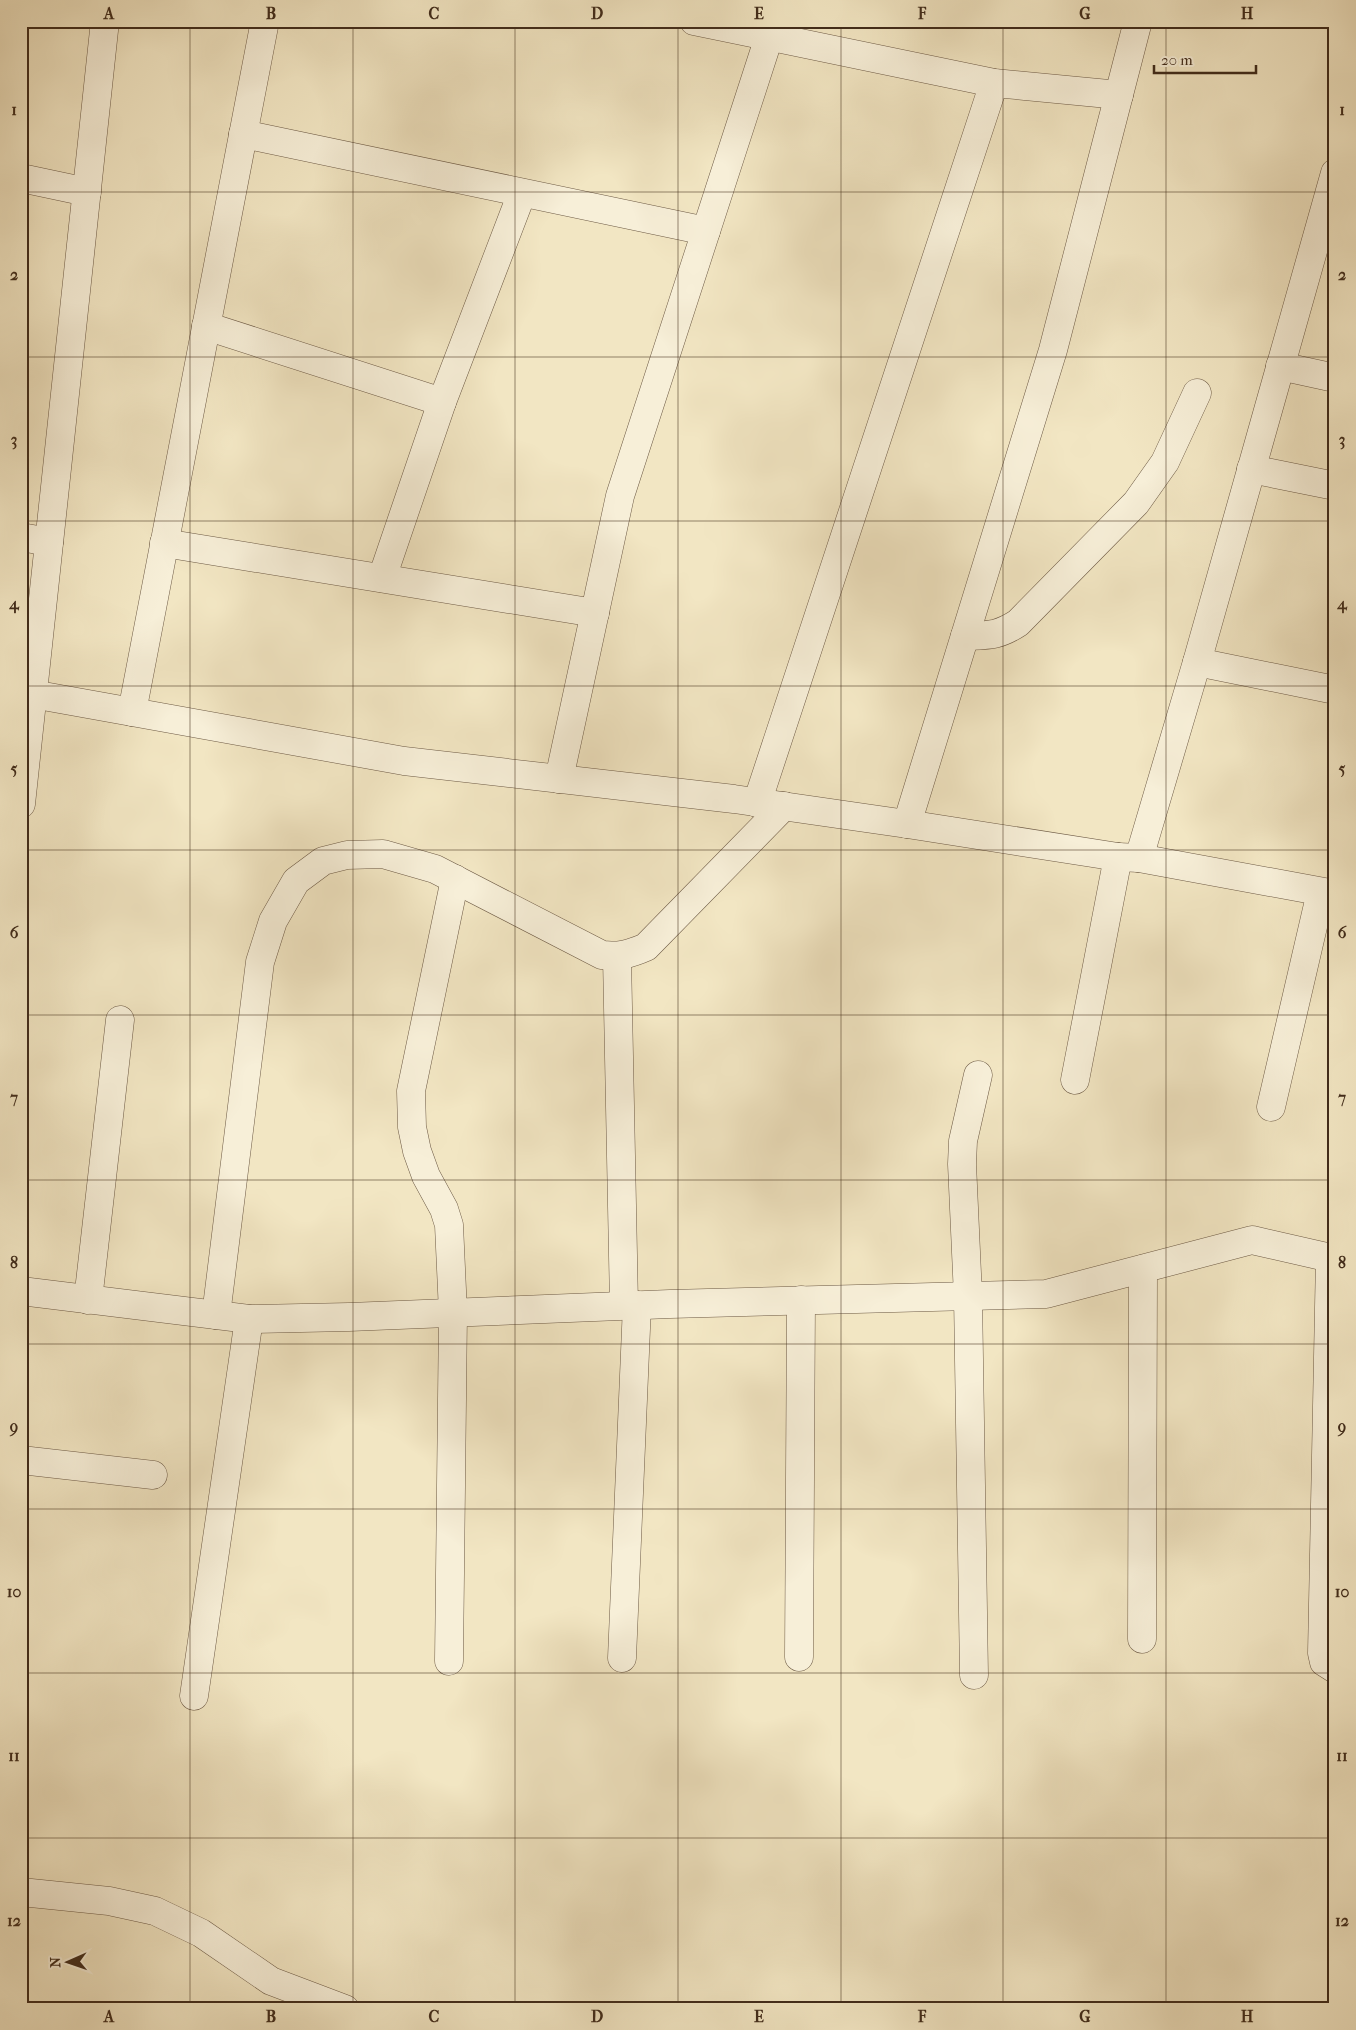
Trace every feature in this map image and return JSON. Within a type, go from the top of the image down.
[{"type":"street","points":[[21,804],[27,692],[49,542],[105,21]]},
{"type":"street","points":[[132,712],[265,21]]},
{"type":"street","points":[[694,21],[994,83],[1119,95]]},
{"type":"street","points":[[907,824],[1053,350],[1138,21]]},
{"type":"street","points":[[558,779],[620,496],[769,37]]},
{"type":"street","points":[[757,803],[994,83]]},
{"type":"street","points":[[243,134],[706,232]]},
{"type":"street","points":[[1075,1080],[1129,857],[1197,662],[1335,173]]},
{"type":"street","points":[[21,178],[86,192]]},
{"type":"street","points":[[382,578],[442,402],[522,193]]},
{"type":"street","points":[[206,326],[442,402]]},
{"type":"street","points":[[1280,366],[1335,378]]},
{"type":"street","points":[[965,636],[1003,633],[1018,623],[1136,503],[1165,462],[1197,393]]},
{"type":"street","points":[[1252,469],[1335,486]]},
{"type":"street","points":[[21,537],[49,542]]},
{"type":"street","points":[[164,543],[595,613]]},
{"type":"street","points":[[1197,662],[1335,690]]},
{"type":"street","points":[[27,692],[404,761],[784,806],[1129,857],[1328,893],[1272,1107]]},
{"type":"street","points":[[216,1315],[260,962],[273,921],[296,880],[323,861],[347,854],[383,854],[435,869],[602,955],[617,957],[631,954],[646,947],[784,806]]},
{"type":"street","points":[[448,1661],[453,1312],[449,1225],[444,1209],[426,1176],[416,1151],[412,1127],[411,1091],[455,879]]},
{"type":"street","points":[[617,957],[631,1305],[622,1658]]},
{"type":"street","points":[[88,1300],[120,1020]]},
{"type":"street","points":[[974,1674],[968,1296],[962,1164],[963,1141],[978,1075]]},
{"type":"street","points":[[21,1291],[249,1319],[631,1305],[1046,1294],[1252,1240],[1332,1258],[1330,1447],[1322,1653],[1324,1662],[1335,1669]]},
{"type":"street","points":[[1142,1269],[1142,1640]]},
{"type":"street","points":[[799,1657],[801,1300]]},
{"type":"street","points":[[194,1696],[249,1319]]},
{"type":"street","points":[[21,1460],[153,1474]]},
{"type":"street","points":[[21,1892],[109,1901],[155,1911],[201,1933],[271,1981],[344,2009]]}]
